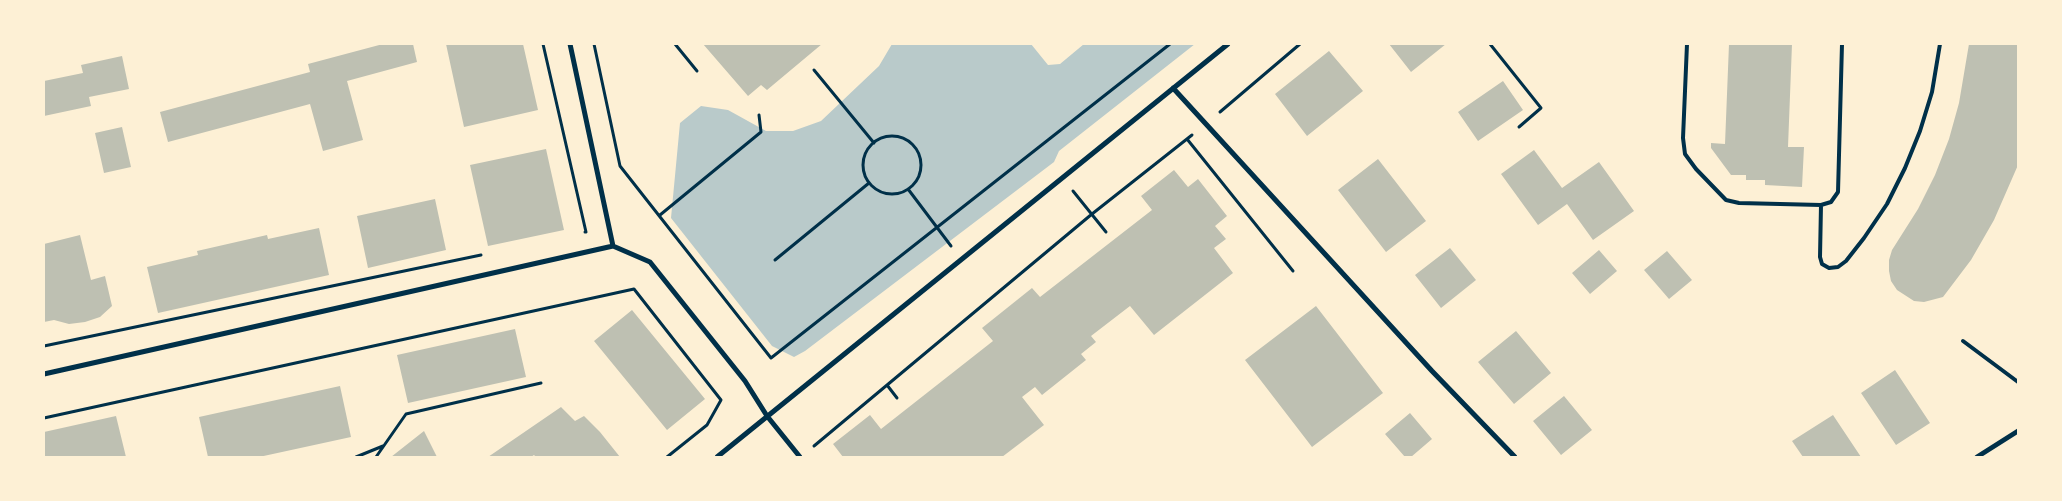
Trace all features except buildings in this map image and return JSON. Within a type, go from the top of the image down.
[{"type":"street","points":[[570,44],[613,246]]},
{"type":"street","points":[[717,457],[1061,177],[1228,44]]},
{"type":"street","points":[[1172,88],[1432,371],[1515,457]]},
{"type":"street","points":[[44,374],[613,246],[650,262],[745,382],[767,416],[800,457]]},
{"type":"street","points":[[1977,457],[2018,431]]},
{"type":"lane","points":[[1687,44],[1683,138],[1686,154],[1696,169],[1726,200],[1739,203],[1821,205],[1831,202],[1838,192],[1842,44]]},
{"type":"lane","points":[[1821,205],[1820,257],[1822,264],[1829,268],[1838,267],[1846,261],[1864,238],[1886,204],[1905,168],[1920,131],[1932,92],[1940,44]]},
{"type":"lane","points":[[1963,341],[2018,382]]},
{"type":"path","points":[[543,44],[586,232],[577,234]]},
{"type":"path","points":[[594,44],[620,166],[771,358],[1170,44]]},
{"type":"path","points":[[675,44],[697,71]]},
{"type":"path","points":[[808,451],[1092,214],[1187,139],[1300,44]]},
{"type":"path","points":[[1490,44],[1541,108],[1519,127]]},
{"type":"path","points":[[814,70],[874,143]]},
{"type":"path","points":[[660,215],[761,132],[759,115]]},
{"type":"path","points":[[895,136],[907,140],[915,148],[920,158],[921,170],[916,181],[908,189],[898,193],[887,194],[877,190],[869,182],[864,172],[864,162],[866,151],[874,143],[884,138],[895,136]]},
{"type":"path","points":[[1187,139],[1293,271]]},
{"type":"path","points":[[1061,177],[1106,232]]},
{"type":"path","points":[[775,260],[869,182]]},
{"type":"path","points":[[908,189],[961,258]]},
{"type":"path","points":[[44,346],[482,254]]},
{"type":"path","points":[[44,418],[634,289],[722,400],[707,425],[667,457]]},
{"type":"path","points":[[376,457],[406,414],[540,383]]},
{"type":"path","points":[[887,385],[897,398]]},
{"type":"path","points":[[356,457],[384,446]]},
{"type":"shaded area","points":[[892,44],[1031,44],[1048,65],[1060,64],[1084,44],[1195,44],[1059,151],[1054,162],[805,351],[794,357],[772,346],[671,218],[680,123],[701,106],[728,110],[766,131],[793,131],[821,121],[879,66]]}]
